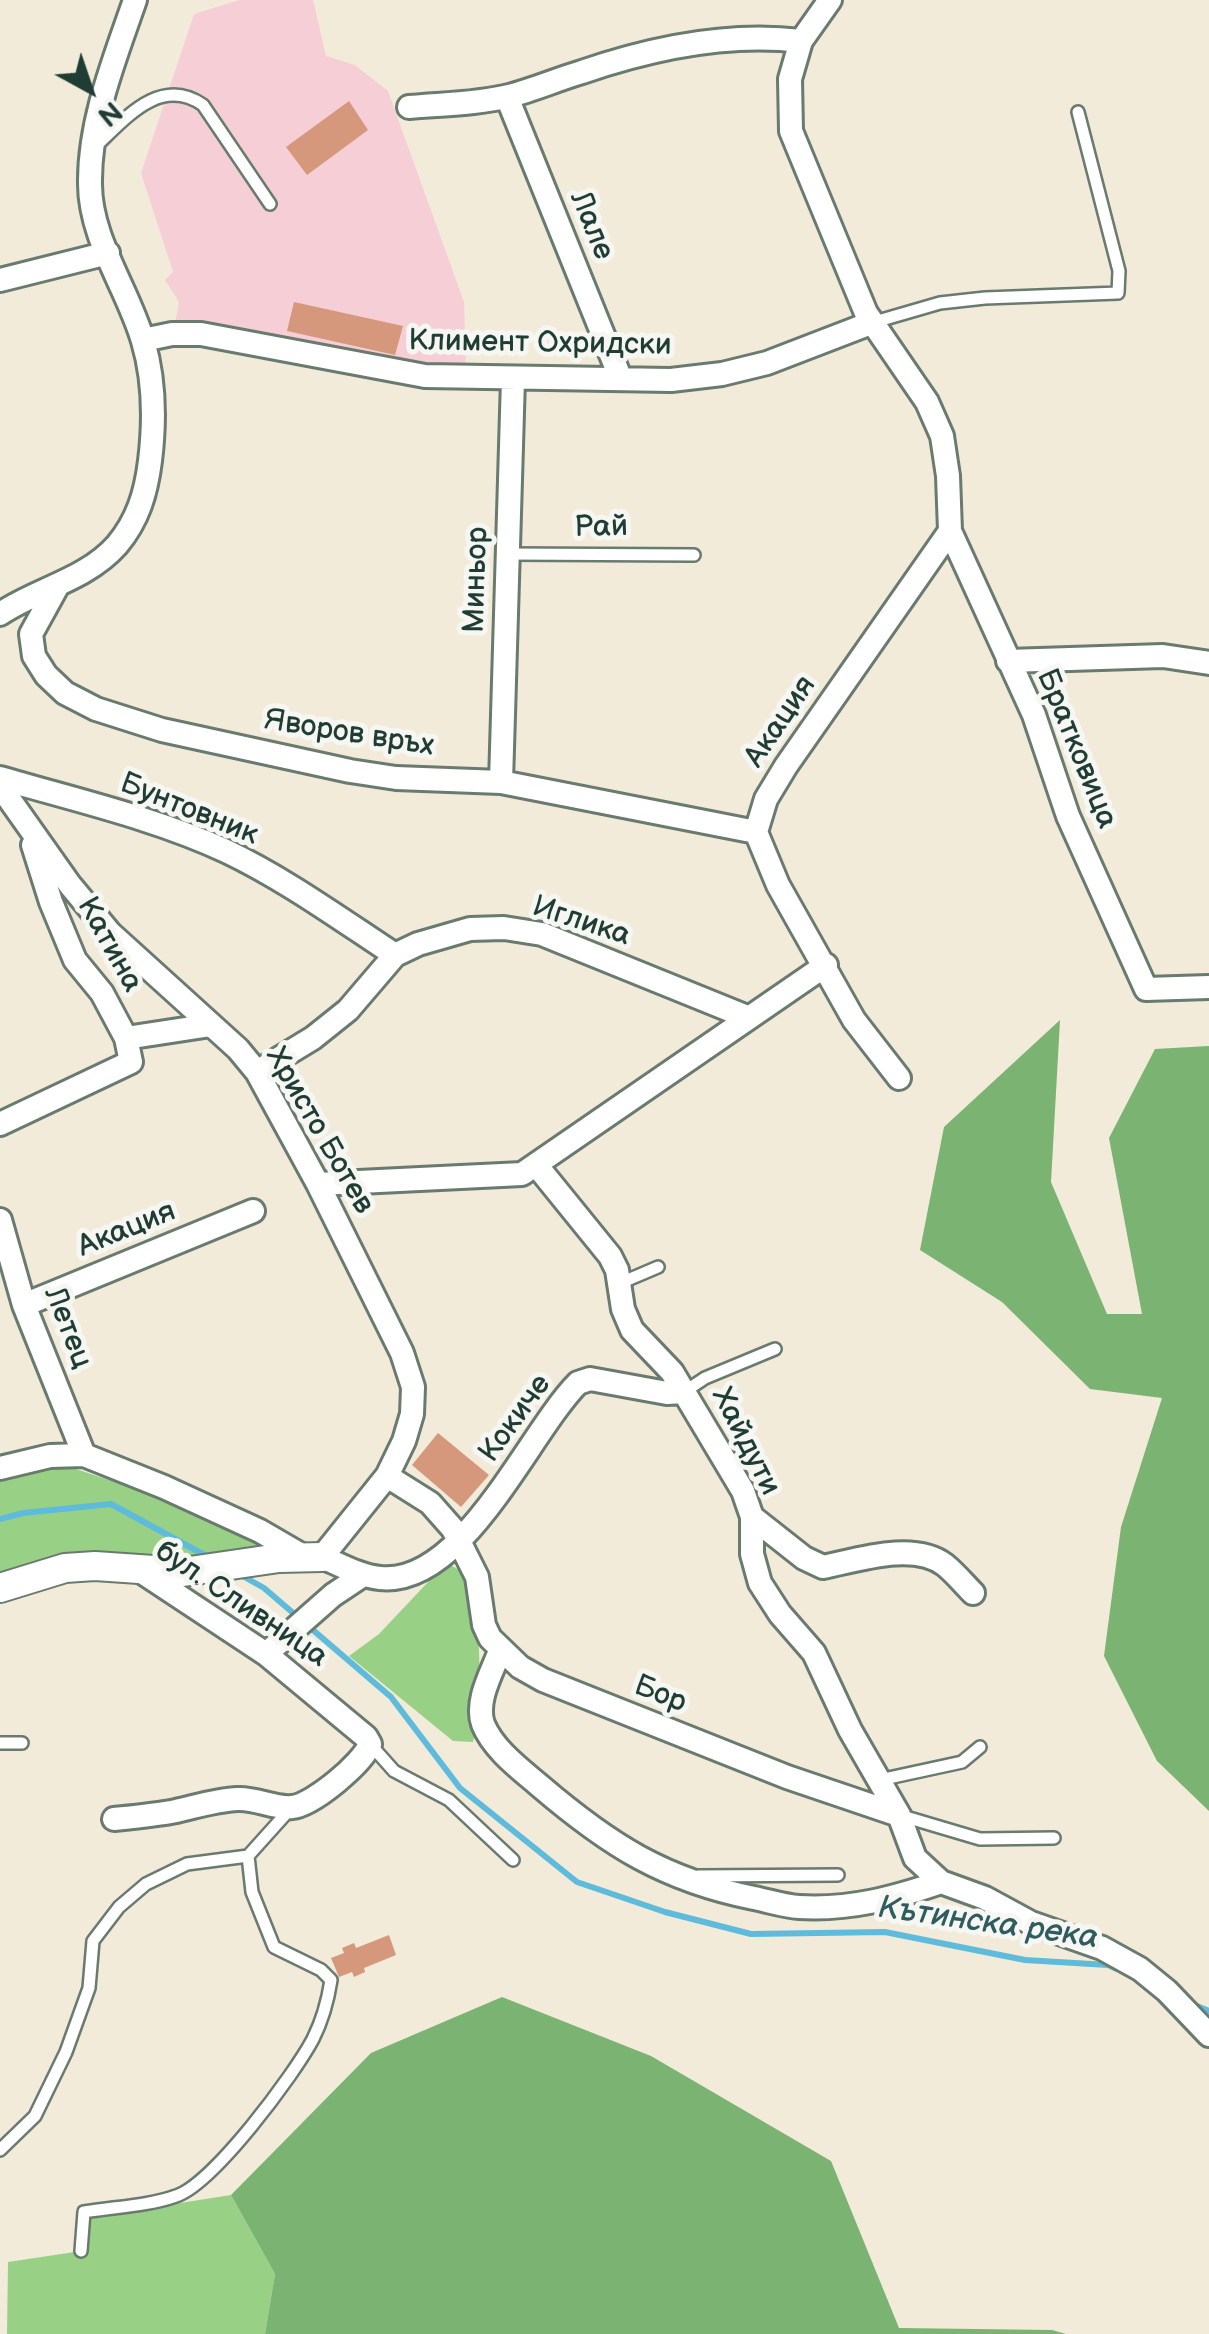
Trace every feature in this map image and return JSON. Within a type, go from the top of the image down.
[{"type":"street","points":[[0,614],[20,600],[90,567],[116,546],[136,517],[146,489],[154,390],[143,340],[96,221],[90,186],[92,150],[107,84],[135,0]]},
{"type":"street","points":[[830,0],[802,41],[790,79],[791,131],[871,322],[928,402],[942,436],[950,531]]},
{"type":"street","points":[[409,108],[507,97],[587,70],[727,38],[802,41]]},
{"type":"street","name":"Лале","points":[[507,97],[620,378]]},
{"type":"street","points":[[0,280],[108,252]]},
{"type":"street","name":"Климент Охридски","points":[[143,340],[201,334],[425,376],[671,380],[767,363],[871,322]]},
{"type":"street","name":"Миньор","points":[[500,782],[513,379]]},
{"type":"street","name":"Братковица","points":[[950,531],[1034,715],[1068,816],[1146,989],[1209,987]]},
{"type":"street","name":"Акация","points":[[756,832],[766,799],[786,766],[950,531]]},
{"type":"street","name":"Яворов връх","points":[[58,584],[31,634],[34,656],[46,675],[65,693],[96,709],[162,730],[350,771],[396,778],[500,782],[756,832]]},
{"type":"street","points":[[1008,662],[1162,656],[1209,663]]},
{"type":"street","name":"Христо Ботев","points":[[0,782],[70,886],[110,933],[257,1072],[390,1326],[412,1387],[412,1414],[404,1441],[386,1476],[301,1557]]},
{"type":"street","name":"Бунтовник","points":[[0,782],[126,814],[225,851],[395,955]]},
{"type":"street","name":"Катина","points":[[0,1124],[132,1062],[126,1038],[102,993],[76,960],[51,902],[26,823]]},
{"type":"street","points":[[756,832],[778,885],[854,1020],[899,1078]]},
{"type":"street","name":"Иглика","points":[[257,1072],[313,1038],[348,1010],[395,955],[470,929],[504,928],[542,934],[747,1018]]},
{"type":"street","points":[[318,1184],[522,1174],[826,966]]},
{"type":"street","name":"Катина","points":[[126,1038],[211,1025]]},
{"type":"street","name":"Хайдути","points":[[537,1166],[610,1256],[632,1330],[672,1372],[727,1461],[752,1517],[752,1554],[760,1583],[780,1614],[814,1653],[850,1730],[899,1815],[915,1858],[941,1882]]},
{"type":"street","name":"Акация","points":[[24,1305],[253,1211]]},
{"type":"street","name":"Летец","points":[[0,1220],[24,1305],[84,1455]]},
{"type":"street","name":"Кокиче","points":[[464,1550],[482,1516],[578,1383],[590,1379],[667,1393],[684,1392]]},
{"type":"street","name":"бул. Сливница","points":[[0,1468],[50,1456],[84,1455],[260,1531],[301,1557],[364,1575]]},
{"type":"street","points":[[386,1476],[430,1503],[453,1529],[477,1577],[484,1625],[500,1651],[480,1705],[484,1725],[500,1748],[573,1814],[638,1860],[728,1893],[796,1907],[844,1907],[886,1901],[941,1882],[985,1898],[1031,1923],[1102,1948],[1140,1969],[1209,2036]]},
{"type":"street","points":[[752,1517],[804,1558],[822,1566],[866,1556],[930,1557],[944,1564],[973,1593]]},
{"type":"street","points":[[274,1649],[320,1606],[364,1575],[397,1578],[464,1550]]},
{"type":"street","points":[[139,1570],[183,1572],[301,1557]]},
{"type":"street","name":"бул. Сливница","points":[[4,1589],[65,1568],[139,1570],[274,1649],[370,1744]]},
{"type":"street","name":"Бор","points":[[500,1651],[543,1680],[787,1777],[899,1815]]},
{"type":"street","points":[[114,1819],[244,1798],[292,1807],[313,1799],[333,1783],[367,1752],[370,1744]]},
{"type":"lane","points":[[92,150],[149,101],[170,94],[187,94],[202,105],[270,204]]},
{"type":"lane","points":[[871,322],[940,304],[1001,296],[1118,293],[1118,271],[1078,112]]},
{"type":"lane","name":"Рай","points":[[508,554],[694,554]]},
{"type":"lane","points":[[618,1284],[658,1267]]},
{"type":"lane","points":[[684,1392],[705,1378],[775,1349]]},
{"type":"lane","points":[[0,1743],[22,1743]]},
{"type":"lane","points":[[370,1744],[394,1771],[449,1800],[513,1860]]},
{"type":"lane","points":[[878,1780],[962,1762],[980,1746]]},
{"type":"lane","points":[[0,2150],[35,2116],[66,2052],[88,1988],[93,1942],[119,1907],[146,1884],[187,1864],[248,1856],[292,1807]]},
{"type":"lane","points":[[899,1815],[980,1839],[1054,1838]]},
{"type":"lane","points":[[80,2252],[84,2212],[179,2196],[206,2175],[261,2112],[312,2040],[331,1980],[321,1970],[274,1947],[252,1892],[248,1856]]},
{"type":"lane","points":[[674,1876],[838,1875]]},
{"type":"shaded area","points":[[239,0],[313,0],[326,56],[355,65],[388,91],[464,302],[466,373],[175,324],[179,302],[165,280],[173,272],[141,173],[194,14]]},
{"type":"green space","points":[[1060,1020],[1051,1182],[1107,1314],[1142,1314],[1109,1138],[1155,1049],[1209,1046],[1209,1811],[1157,1761],[1104,1656],[1121,1527],[1162,1398],[1090,1389],[1002,1302],[920,1250],[944,1127]]},
{"type":"green space","points":[[64,1465],[199,1510],[267,1546],[151,1564],[95,1552],[43,1559],[0,1575],[0,1478]]},
{"type":"green space","points":[[446,1563],[460,1571],[474,1603],[479,1680],[473,1742],[453,1741],[349,1656],[379,1634]]},
{"type":"green space","points":[[502,1997],[651,2056],[831,2161],[899,2328],[1052,2330],[1066,2334],[265,2334],[275,2274],[231,2195],[371,2053]]},
{"type":"green space","points":[[231,2195],[275,2274],[265,2334],[7,2334],[8,2262],[88,2250],[91,2217]]},
{"type":"building","points":[[349,101],[368,130],[307,175],[286,147]]},
{"type":"building","points":[[294,302],[403,326],[395,355],[287,331]]},
{"type":"building","points":[[438,1433],[489,1475],[461,1507],[412,1465]]},
{"type":"building","points":[[389,1935],[396,1955],[364,1968],[365,1972],[354,1977],[352,1972],[339,1977],[331,1958],[344,1953],[342,1948],[354,1943],[356,1948]]},
{"type":"waterway","name":"Кътинска река","points":[[0,1519],[111,1504],[210,1558]]},
{"type":"waterway","name":"Кътинска река","points":[[239,1574],[264,1588],[391,1697],[460,1788],[577,1882],[665,1912],[751,1934],[885,1932],[1025,1960],[1108,1965],[1117,1969]]},
{"type":"waterway","name":"Кътинска река","points":[[1192,2004],[1209,2011]]}]
